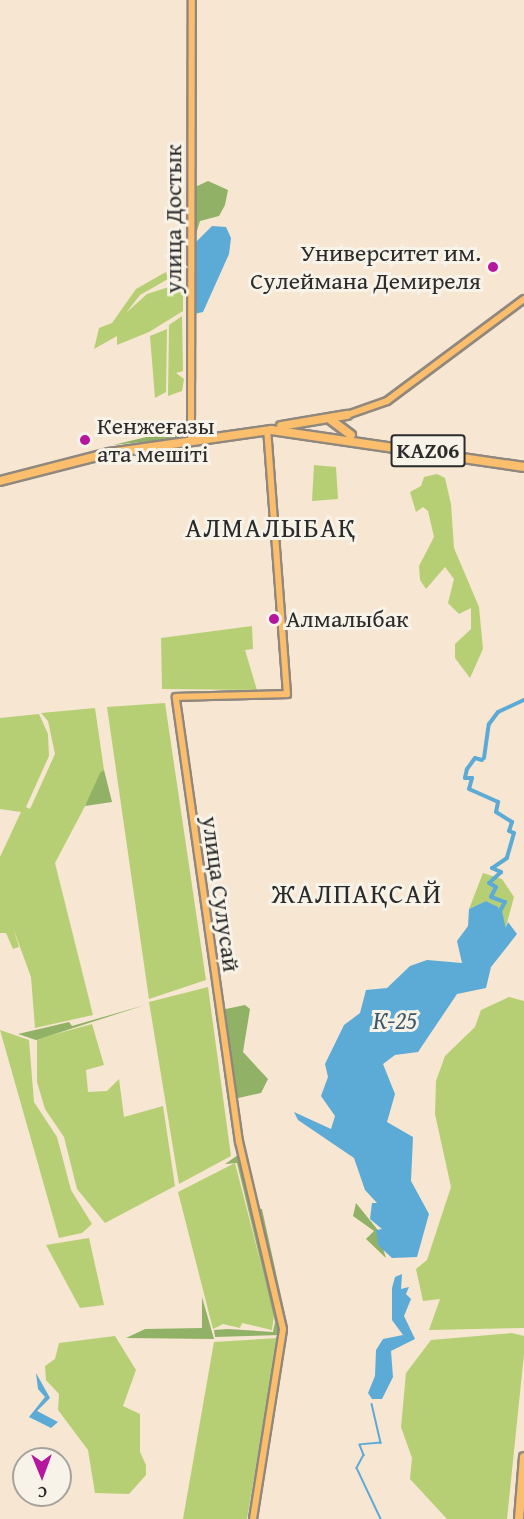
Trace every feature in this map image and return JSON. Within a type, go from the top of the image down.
[{"type":"highway","points":[[269,429],[347,415]]},
{"type":"highway","points":[[330,419],[337,431],[347,415]]},
{"type":"highway","name":"KАZ06","points":[[60,463],[269,429]]},
{"type":"highway","name":"KАZ06","points":[[0,480],[60,463],[191,438],[269,429],[337,431],[524,465]]},
{"type":"highway","name":"KАZ06","points":[[337,431],[524,465]]},
{"type":"highway","points":[[519,1519],[524,1457]]},
{"type":"main road","name":"улица Достык","points":[[191,438],[192,0]]},
{"type":"main road","points":[[347,415],[387,401],[524,299]]},
{"type":"main road","name":"улица Сулусай","points":[[252,1519],[284,1329],[232,1095],[176,697],[287,694],[269,429]]},
{"type":"green space","points":[[208,181],[228,190],[225,205],[219,216],[200,221],[195,237],[193,188]]},
{"type":"green space","points":[[166,272],[168,279],[140,295],[126,313],[147,294],[175,285],[183,286],[183,311],[149,332],[117,345],[117,336],[94,349],[99,328],[112,323],[136,289]]},
{"type":"green space","points":[[182,316],[183,371],[176,373],[184,379],[182,391],[168,396],[169,325]]},
{"type":"green space","points":[[167,329],[166,392],[155,398],[150,336]]},
{"type":"green space","points":[[169,430],[189,437],[113,445],[155,435]]},
{"type":"green space","name":"АЛМАЛЫБАҚ","points":[[314,465],[336,467],[338,499],[312,501]]},
{"type":"green space","points":[[437,474],[445,478],[451,504],[454,548],[479,607],[483,649],[470,678],[455,658],[455,644],[471,629],[471,608],[459,614],[448,603],[454,579],[445,567],[426,589],[420,580],[419,566],[434,537],[428,511],[423,507],[416,512],[410,492],[421,486],[424,477]]},
{"type":"green space","points":[[252,626],[253,649],[245,650],[257,690],[162,689],[161,638]]},
{"type":"green space","points":[[165,703],[206,980],[149,999],[107,707]]},
{"type":"green space","points":[[95,708],[104,770],[55,863],[93,1015],[35,1028],[31,977],[13,928],[19,947],[13,949],[6,933],[0,933],[0,857],[21,812],[0,809],[0,718],[39,714],[48,734],[49,756],[26,807],[30,809],[55,754],[48,721],[41,713]]},
{"type":"green space","points":[[104,770],[112,802],[85,806],[100,773]]},
{"type":"green space","points":[[483,873],[502,879],[514,897],[505,930],[497,907],[486,901],[469,909]]},
{"type":"green space","points":[[208,987],[231,1156],[179,1184],[149,1002]]},
{"type":"green space","points":[[509,997],[524,1001],[524,1328],[429,1330],[440,1299],[423,1301],[416,1269],[427,1260],[451,1187],[435,1114],[436,1081],[445,1056],[475,1027],[481,1010]]},
{"type":"green space","points":[[145,1005],[36,1040],[18,1034],[69,1022],[72,1026]]},
{"type":"green space","points":[[245,1005],[250,1009],[243,1052],[268,1079],[261,1093],[234,1099],[221,1010]]},
{"type":"green space","points":[[92,1024],[104,1065],[86,1070],[88,1092],[107,1091],[119,1079],[124,1117],[163,1106],[175,1186],[105,1223],[77,1189],[64,1137],[45,1109],[37,1082],[37,1039]]},
{"type":"green space","points":[[0,1030],[29,1040],[34,1102],[57,1137],[71,1190],[92,1224],[82,1233],[59,1238]]},
{"type":"green space","points":[[238,1155],[281,1335],[215,1337],[214,1330],[273,1332],[275,1322],[237,1163],[225,1164]]},
{"type":"green space","points":[[235,1163],[274,1315],[272,1330],[242,1323],[240,1328],[223,1324],[213,1329],[178,1192]]},
{"type":"green space","points":[[356,1203],[377,1229],[386,1258],[366,1239],[374,1231],[353,1216]]},
{"type":"green space","points":[[256,1208],[262,1209],[288,1328],[284,1327]]},
{"type":"green space","points":[[89,1238],[104,1305],[80,1308],[46,1245]]},
{"type":"green space","points":[[202,1297],[214,1339],[126,1338],[145,1329],[202,1328]]},
{"type":"green space","points":[[512,1333],[524,1336],[524,1354],[507,1519],[447,1519],[410,1479],[412,1458],[401,1427],[406,1373],[431,1340]]},
{"type":"green space","points":[[115,1336],[136,1370],[123,1406],[140,1414],[140,1452],[146,1465],[146,1475],[129,1494],[95,1493],[88,1450],[58,1410],[59,1394],[46,1380],[45,1366],[55,1359],[59,1343]]},
{"type":"green space","points":[[278,1338],[247,1519],[183,1519],[214,1342]]},
{"type":"water","points":[[212,226],[226,227],[231,238],[229,254],[203,312],[194,314],[196,242]]},
{"type":"water","name":"К-25","points":[[486,901],[498,907],[505,929],[508,922],[517,934],[491,967],[486,988],[457,994],[418,1052],[395,1055],[383,1064],[395,1094],[387,1122],[413,1137],[411,1181],[429,1214],[417,1257],[392,1258],[378,1245],[376,1230],[382,1229],[370,1219],[372,1203],[377,1203],[365,1190],[354,1158],[298,1120],[294,1112],[331,1129],[335,1116],[321,1096],[328,1077],[325,1064],[344,1025],[360,1013],[366,990],[387,988],[410,966],[427,960],[462,963],[457,941],[468,926],[469,909]]},
{"type":"water","points":[[402,1274],[401,1289],[409,1287],[406,1294],[411,1299],[404,1316],[415,1339],[391,1351],[393,1377],[382,1399],[372,1399],[368,1393],[375,1376],[376,1350],[383,1339],[403,1335],[392,1320],[392,1288],[395,1277]]},
{"type":"water","points":[[36,1373],[50,1398],[37,1411],[58,1422],[51,1428],[29,1417],[45,1397],[38,1389]]},
{"type":"waterway","points":[[484,758],[489,724],[498,712],[524,700]]},
{"type":"waterway","points":[[482,760],[475,758],[467,769],[465,778],[472,778],[469,789],[498,802],[496,812],[512,822],[509,831],[514,833],[507,858],[492,868],[501,872],[489,883],[496,887],[491,897],[505,902],[500,911],[505,934]]},
{"type":"waterway","points":[[372,1404],[381,1443],[360,1445],[364,1455],[357,1468],[381,1519]]},
{"type":"place","name":"Университет им. Сулеймана Демиреля","points":[[493,267]]},
{"type":"place","name":"Кенжеғазы ата мешіті","points":[[85,440]]},
{"type":"place","name":"Алмалыбак","points":[[274,619]]},
{"type":"district","name":"АЛМАЛЫБАҚ","points":[[271,528]]},
{"type":"district","name":"ЖАЛПАҚСАЙ","points":[[357,894]]}]
